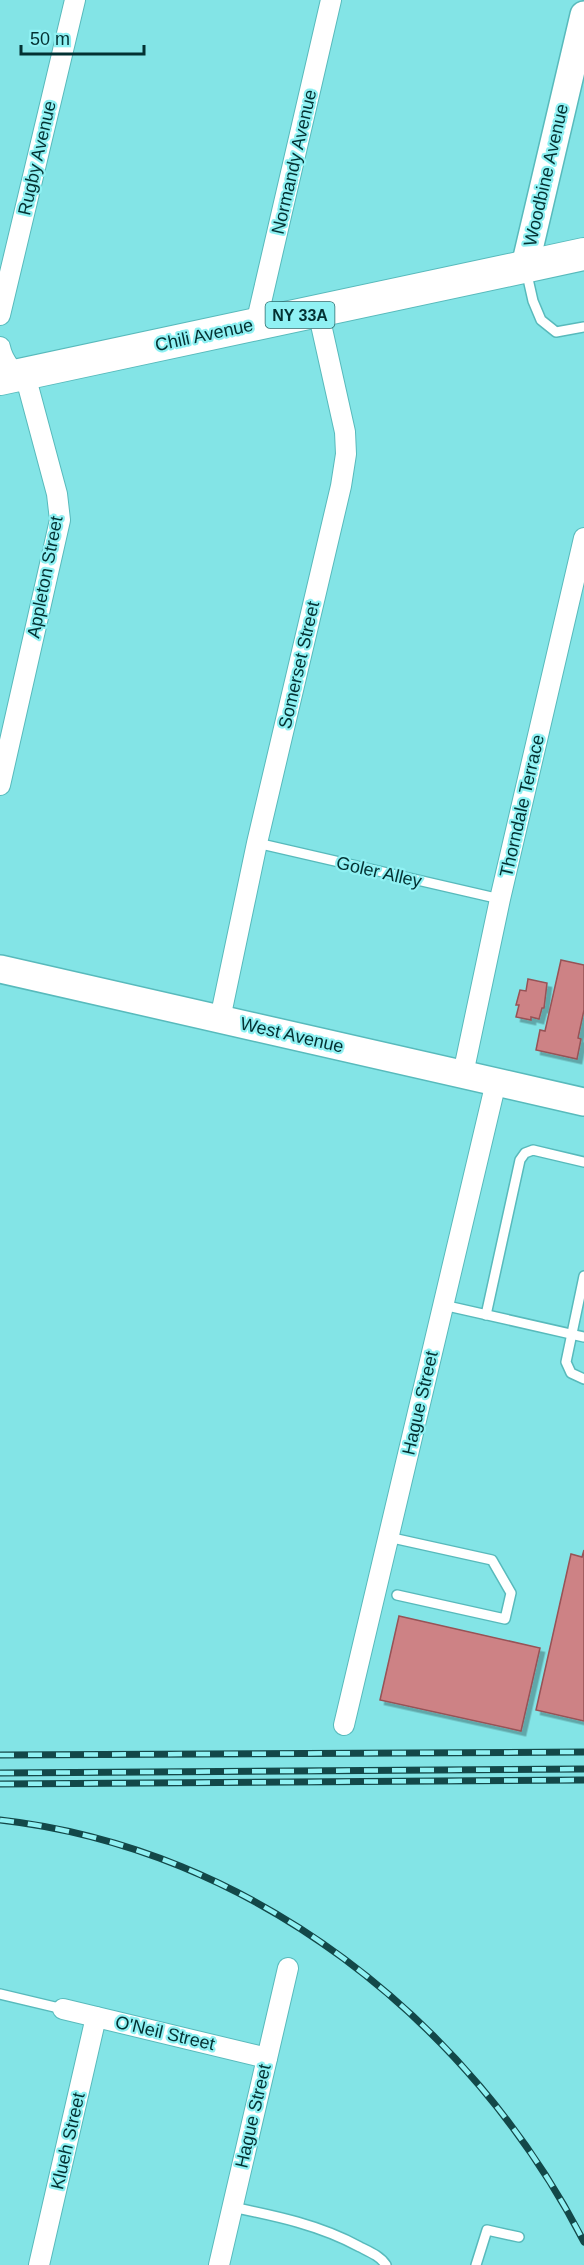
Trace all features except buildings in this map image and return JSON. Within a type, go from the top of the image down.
[{"type":"main road","name":"Woodbine Avenue","points":[[525,266],[584,15]]},
{"type":"main road","name":"Chili Avenue","points":[[8,377],[584,254]]},
{"type":"main road","name":"West Avenue","points":[[0,969],[584,1102]]},
{"type":"street","name":"Rugby Avenue","points":[[0,315],[75,0]]},
{"type":"street","name":"Normandy Avenue","points":[[256,324],[331,0]]},
{"type":"street","name":"Somerset Street","points":[[220,1019],[257,843],[341,486],[346,454],[345,432],[318,311]]},
{"type":"street","points":[[0,346],[8,377]]},
{"type":"street","name":"Appleton Street","points":[[0,784],[60,520],[57,494],[28,386],[8,377]]},
{"type":"street","name":"Thorndale Terrace","points":[[463,1074],[500,899],[584,538]]},
{"type":"street","name":"Hague Street","points":[[344,1725],[496,1082]]},
{"type":"street","name":"Hague Street","points":[[219,2265],[288,1968]]},
{"type":"street","name":"O'Neil Street","points":[[63,2009],[267,2058]]},
{"type":"street","name":"Klueh Street","points":[[39,2265],[96,2017]]},
{"type":"lane","points":[[525,266],[533,301],[541,320],[556,332],[584,327]]},
{"type":"lane","name":"Goler Alley","points":[[257,843],[500,899]]},
{"type":"lane","points":[[486,1315],[520,1160],[525,1153],[533,1150],[584,1162]]},
{"type":"lane","points":[[584,1276],[566,1362],[571,1372],[584,1379]]},
{"type":"lane","points":[[443,1305],[584,1337]]},
{"type":"lane","points":[[388,1537],[492,1560],[511,1593],[505,1619],[397,1595]]},
{"type":"lane","points":[[0,1994],[63,2009]]},
{"type":"lane","points":[[232,2207],[292,2220],[342,2237],[381,2258],[386,2265]]},
{"type":"lane","points":[[476,2265],[487,2230],[519,2237]]},
{"type":"railway","points":[[0,1755],[584,1752]]},
{"type":"railway","points":[[0,1773],[584,1769]]},
{"type":"railway","points":[[0,1784],[584,1780]]},
{"type":"railway","points":[[0,1820],[92,1837],[181,1867],[265,1907],[343,1958],[415,2018],[480,2086],[536,2161],[584,2242]]}]
